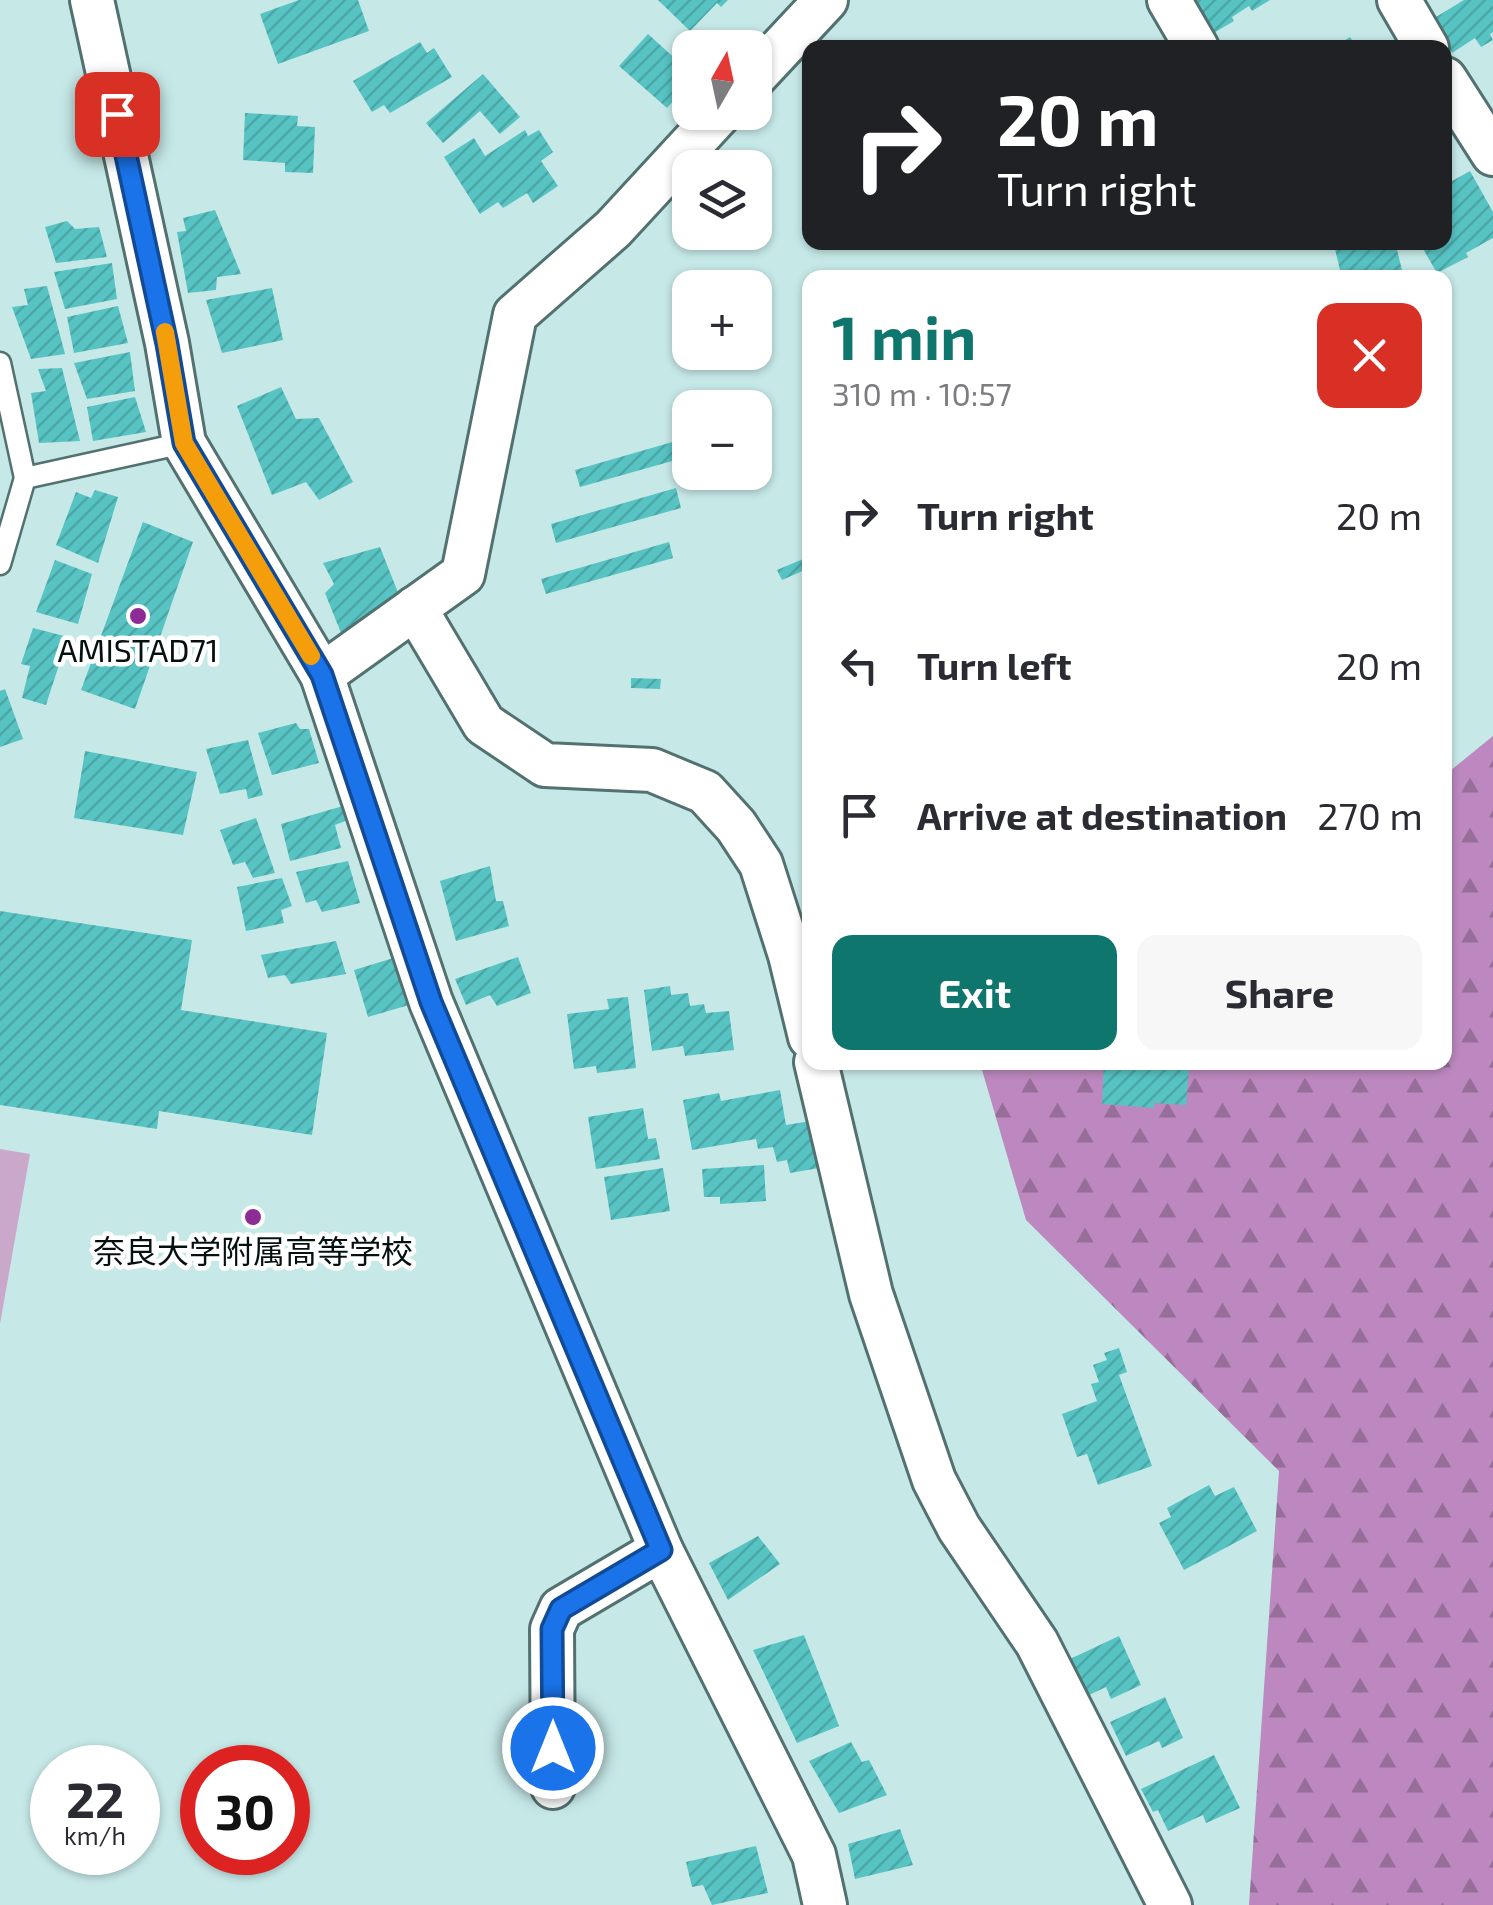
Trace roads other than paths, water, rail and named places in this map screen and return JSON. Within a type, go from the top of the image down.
[{"type":"street","points":[[92,0],[167,344],[184,443],[322,675],[431,1002],[661,1550],[814,1855],[825,1905]]},
{"type":"street","points":[[772,58],[826,0]]},
{"type":"street","points":[[1169,0],[1192,40]]},
{"type":"street","points":[[1399,0],[1422,40]]},
{"type":"street","points":[[1452,98],[1493,154]]},
{"type":"street","points":[[322,675],[463,574],[515,314],[613,230],[705,130]]},
{"type":"street","points":[[416,608],[484,724],[545,765],[652,770],[705,792],[736,826],[760,864],[802,1004]]},
{"type":"street","points":[[818,1070],[870,1294],[934,1480],[959,1528],[1036,1643],[1170,1905]]},
{"type":"street","points":[[553,1787],[552,1629],[561,1609],[661,1550]]},
{"type":"lane","points":[[0,364],[25,478],[0,564]]},
{"type":"lane","points":[[25,478],[184,443]]},
{"type":"place","name":"AMISTAD71","points":[[138,616]]},
{"type":"place","name":"奈良大学附属高等学校","points":[[253,1217]]}]
